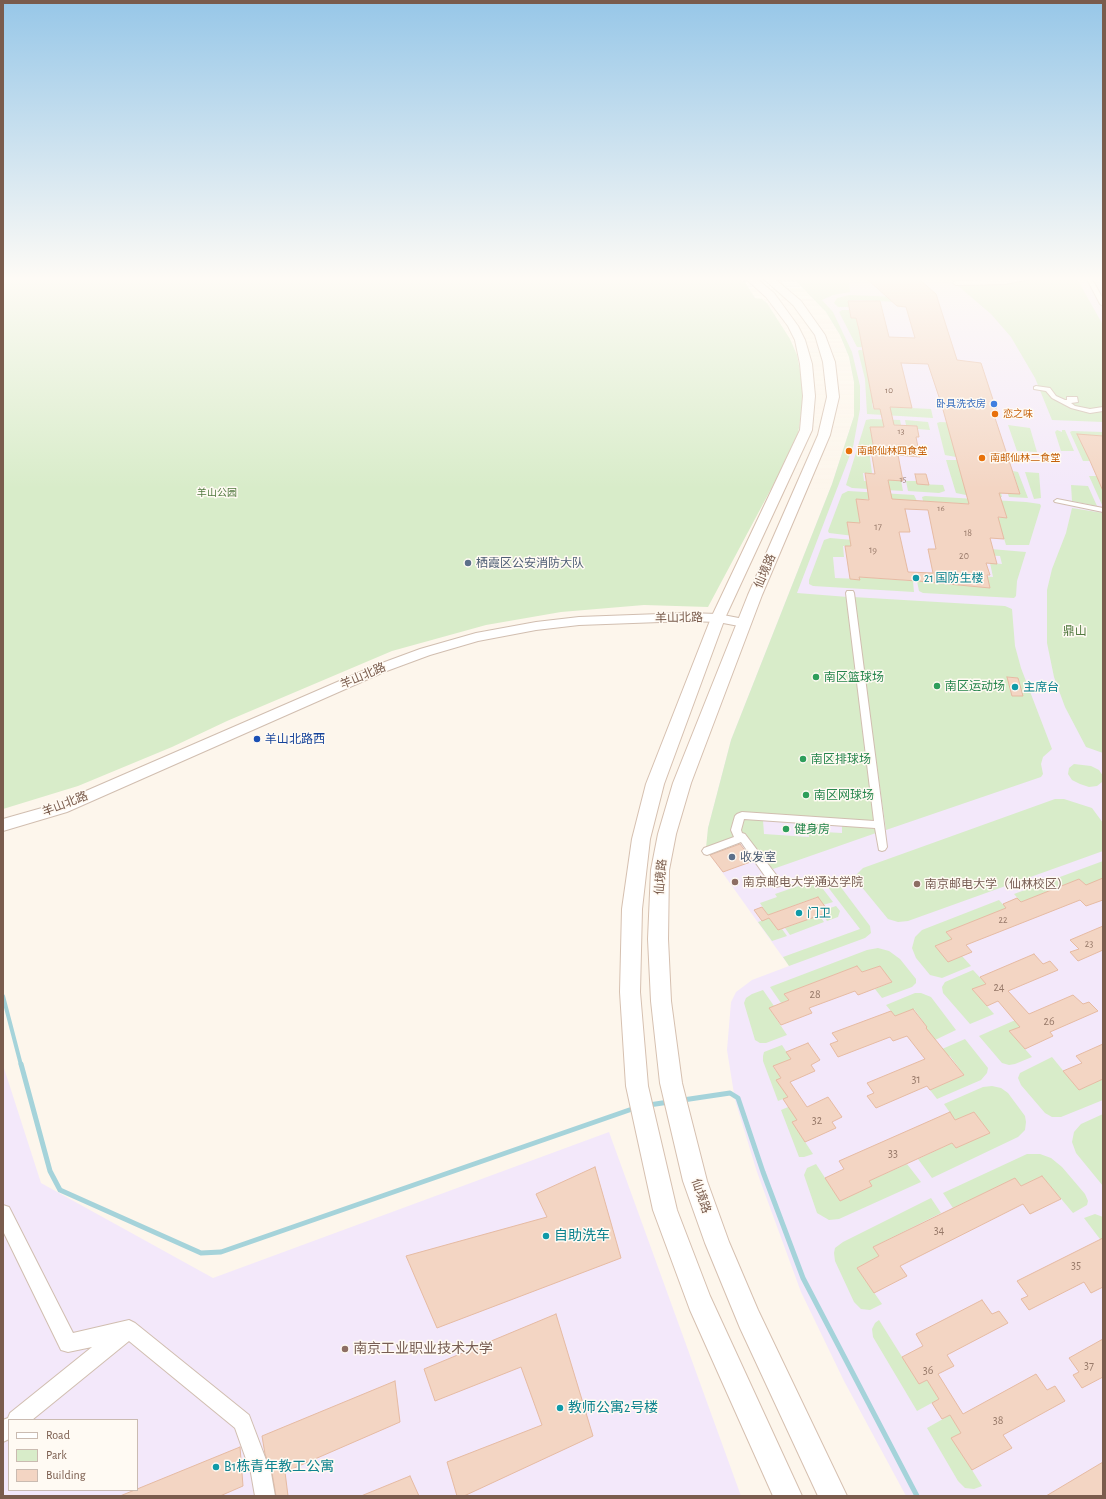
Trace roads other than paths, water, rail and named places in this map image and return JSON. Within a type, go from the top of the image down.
[{"type":"main road","name":"仙境路","points":[[788,1496],[699,1301],[665,1210],[646,1132],[637,1086],[630,992],[631,930],[641,839],[658,777],[718,618],[806,430],[808,414],[806,364],[802,349]]},
{"type":"main road","name":"仙境路","points":[[824,349],[829,362],[833,397],[830,417],[824,435],[787,518],[744,623],[682,784],[667,834],[660,870],[658,939],[661,1001],[671,1083],[695,1181],[726,1264],[749,1319],[833,1496]]},
{"type":"street","points":[[1036,388],[1048,388],[1054,397],[1063,403],[1078,408],[1101,411]]},
{"type":"street","points":[[1063,403],[1071,401]]},
{"type":"street","points":[[1057,501],[1103,510]]},
{"type":"street","points":[[850,593],[882,847]]},
{"type":"street","name":"羊山北路","points":[[3,825],[61,808],[379,669],[425,652],[501,632],[579,621],[718,618],[744,623]]},
{"type":"street","points":[[739,839],[736,830],[740,816],[742,815],[880,825]]},
{"type":"street","points":[[707,851],[742,837],[776,883]]},
{"type":"street","points":[[3,1213],[68,1343],[129,1329]]},
{"type":"street","points":[[18,1419],[129,1329]]},
{"type":"street","points":[[129,1329],[242,1422],[261,1473],[265,1496]]},
{"type":"waterway","points":[[3,996],[21,1065]]},
{"type":"waterway","points":[[21,1064],[50,1171],[60,1190],[201,1253],[221,1252],[635,1108]]},
{"type":"waterway","points":[[683,1100],[730,1093],[738,1098],[763,1172],[803,1278],[917,1496]]},
{"type":"waterway","points":[[649,1105],[669,1102]]},
{"type":"place","name":"卧具洗衣房","points":[[994,404]]},
{"type":"place","name":"恋之味","points":[[995,414]]},
{"type":"place","name":"南邮仙林四食堂","points":[[849,451]]},
{"type":"place","name":"南邮仙林二食堂","points":[[982,458]]},
{"type":"place","name":"栖霞区公安消防大队","points":[[468,563]]},
{"type":"place","name":"21 国防生楼","points":[[916,578]]},
{"type":"place","name":"南区篮球场","points":[[816,677]]},
{"type":"place","name":"南区运动场","points":[[937,686]]},
{"type":"place","name":"主席台","points":[[1015,687]]},
{"type":"place","name":"羊山北路西","points":[[257,739]]},
{"type":"place","name":"南区排球场","points":[[803,759]]},
{"type":"place","name":"南区网球场","points":[[806,795]]},
{"type":"place","name":"健身房","points":[[786,829]]},
{"type":"place","name":"收发室","points":[[732,857]]},
{"type":"place","name":"南京邮电大学通达学院","points":[[735,882]]},
{"type":"place","name":"南京邮电大学（仙林校区）","points":[[917,884]]},
{"type":"place","name":"门卫","points":[[799,913]]},
{"type":"place","name":"自助洗车","points":[[546,1236]]},
{"type":"place","name":"南京工业职业技术大学","points":[[345,1349]]},
{"type":"place","name":"教师公寓2号楼","points":[[560,1408]]},
{"type":"place","name":"B1栋青年教工公寓","points":[[216,1467]]},
{"type":"park label","name":"羊山公园","points":[[217,493]]},
{"type":"park label","name":"鼎山","points":[[1075,631]]}]
